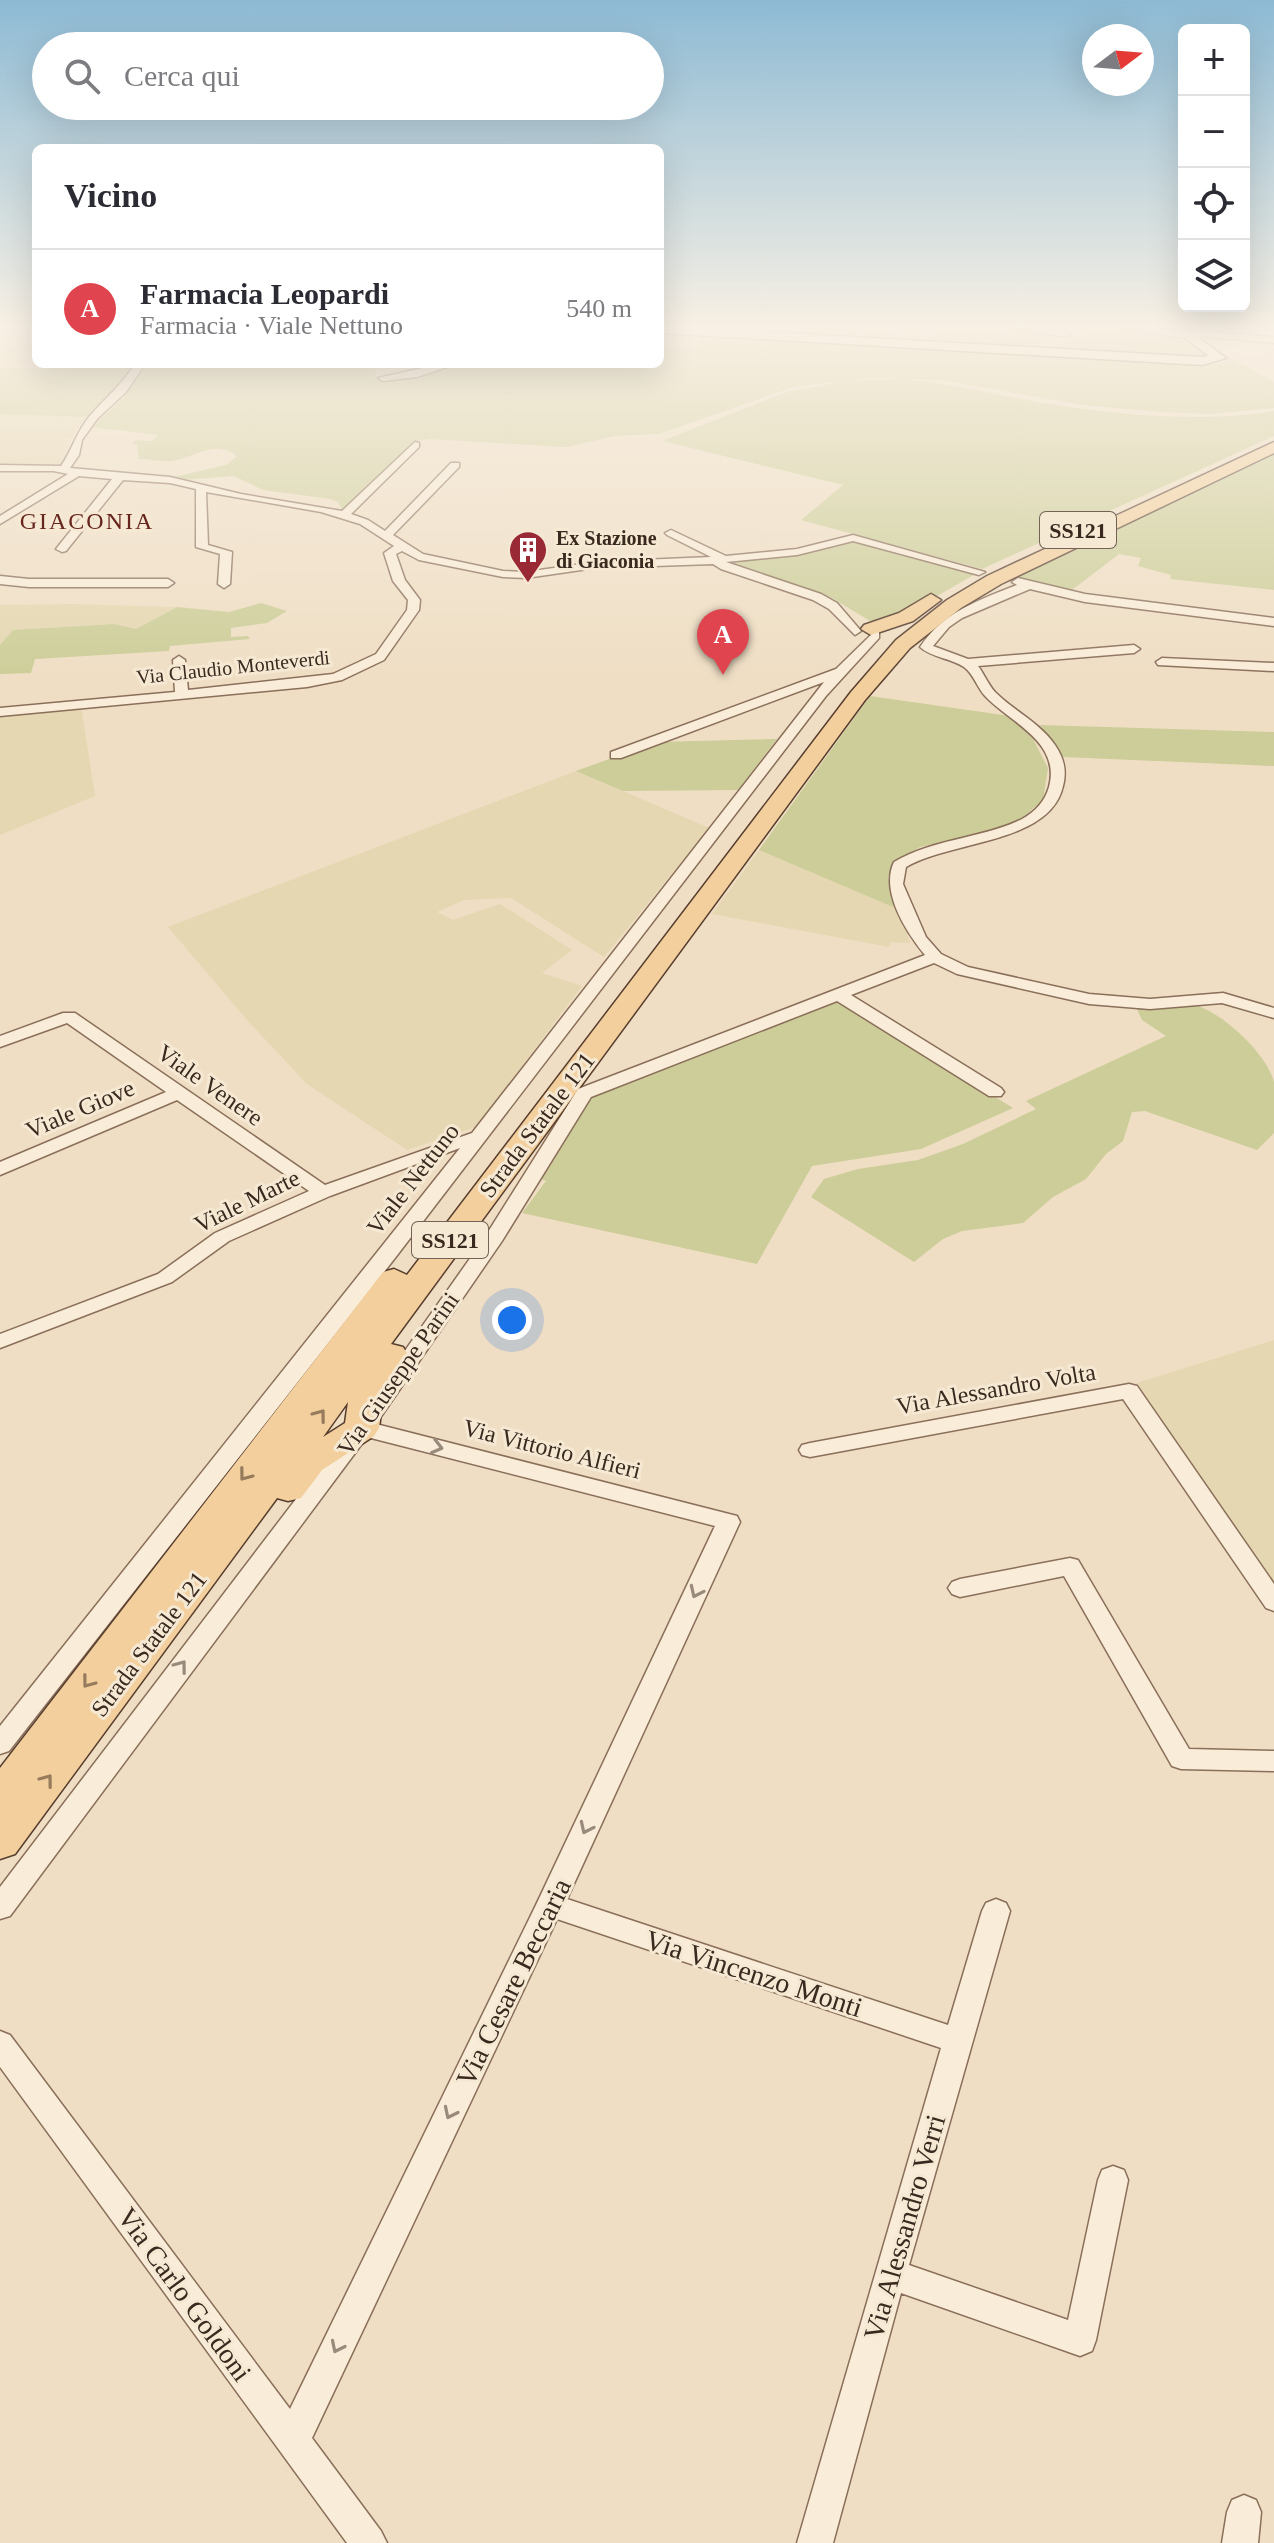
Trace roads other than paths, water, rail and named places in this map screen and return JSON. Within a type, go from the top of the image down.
[{"type":"main road","name":"SS121","points":[[877,637],[933,599],[1264,445]]},
{"type":"main road","name":"SS121","points":[[877,637],[954,604],[1008,572],[1274,447]]},
{"type":"main road","name":"Strada Statale 121","points":[[0,1799],[877,637]]},
{"type":"main road","name":"Strada Statale 121","points":[[0,1842],[858,696],[877,637]]},
{"type":"main road","points":[[186,1595],[236,1553],[309,1462],[362,1428],[367,1390],[466,1245],[474,1208]]},
{"type":"street","points":[[64,469],[74,455],[76,445]]},
{"type":"street","points":[[344,515],[415,445]]},
{"type":"street","points":[[388,534],[455,465]]},
{"type":"street","points":[[0,468],[64,469],[77,473],[170,480],[344,515],[388,534],[401,547],[434,562],[522,576],[595,565],[721,560],[797,552],[853,538],[979,572]]},
{"type":"street","points":[[0,521],[77,473]]},
{"type":"street","points":[[62,549],[120,476]]},
{"type":"street","points":[[201,487],[202,547],[226,552],[224,584]]},
{"type":"street","points":[[671,533],[721,560],[725,567],[833,606],[877,637],[969,663],[1134,649]]},
{"type":"street","name":"Via Claudio Monteverdi","points":[[0,712],[324,680],[380,657],[415,604],[399,581],[390,553],[401,547]]},
{"type":"street","points":[[1006,579],[1099,600],[1274,622]]},
{"type":"street","points":[[0,580],[29,583],[168,583]]},
{"type":"street","points":[[877,637],[933,637],[965,612],[1029,585]]},
{"type":"street","points":[[179,660],[182,694]]},
{"type":"street","points":[[1162,662],[1274,667]]},
{"type":"street","points":[[969,663],[987,692],[1043,737],[1059,769],[1058,786],[1051,801],[1027,822],[979,838],[929,848],[899,865],[895,884],[919,938],[935,957],[963,971],[1089,999],[1150,1004],[1223,998],[1274,1013]]},
{"type":"street","points":[[616,755],[841,683]]},
{"type":"street","name":"Viale Nettuno","points":[[0,1744],[841,683]]},
{"type":"street","name":"Via Giuseppe Parini","points":[[0,1908],[362,1428],[492,1241],[584,1093],[935,957]]},
{"type":"street","points":[[838,994],[995,1092]]},
{"type":"street","name":"Viale Venere","points":[[0,1042],[69,1017],[323,1192]]},
{"type":"street","name":"Viale Giove","points":[[0,1169],[180,1092]]},
{"type":"street","name":"Viale Marte","points":[[0,1341],[165,1278],[222,1237],[323,1192],[479,1137]]},
{"type":"street","name":"Via Alessandro Volta","points":[[810,1450],[1129,1391],[1274,1602]]},
{"type":"street","name":"Via Vittorio Alfieri","points":[[362,1428],[729,1522]]},
{"type":"street","name":"Via Cesare Beccaria","points":[[293,2440],[550,1905],[729,1522]]},
{"type":"street","points":[[960,1588],[1070,1566],[1181,1759],[1274,1761]]},
{"type":"street","name":"Via Vincenzo Monti","points":[[550,1905],[958,2041]]},
{"type":"street","name":"Via Alessandro Verri","points":[[815,2543],[996,1911]]},
{"type":"street","name":"Via Carlo Goldoni","points":[[0,2044],[369,2543]]},
{"type":"street","points":[[890,2274],[1080,2340],[1113,2180]]},
{"type":"place","name":"Ex Stazione di Giaconia","points":[[528,584]]},
{"type":"place","name":"Farmacia Leopardi","points":[[723,675]]},
{"type":"district","name":"GIACONIA","points":[[87,521]]}]
